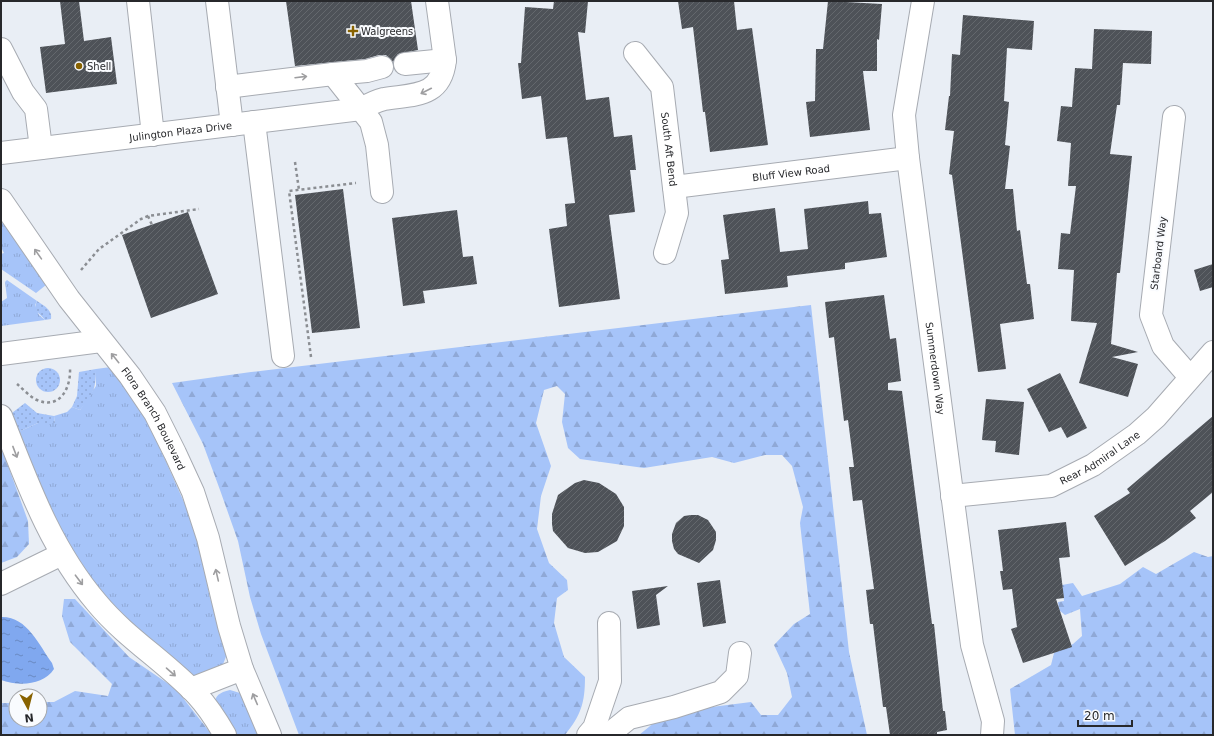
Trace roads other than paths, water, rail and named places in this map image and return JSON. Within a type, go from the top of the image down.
[{"type":"street","points":[[138,1],[153,135]]},
{"type":"street","points":[[217,1],[232,125]]},
{"type":"street","points":[[410,66],[445,60],[438,1]]},
{"type":"street","name":"Summerdown Way","points":[[923,1],[904,115],[908,158],[972,645],[993,721],[992,735]]},
{"type":"street","points":[[1,49],[23,92],[36,109],[41,148]]},
{"type":"street","name":"South Aft Bend","points":[[635,53],[662,86],[677,213],[665,253]]},
{"type":"street","name":"Julington Plaza Drive","points":[[1,153],[361,109],[382,100],[420,94],[433,87],[440,80],[444,70],[445,60]]},
{"type":"street","points":[[227,86],[377,70]]},
{"type":"street","points":[[333,74],[371,122],[376,146],[382,192]]},
{"type":"street","name":"Starboard Way","points":[[1174,117],[1151,315],[1163,346],[1190,377]]},
{"type":"street","points":[[254,122],[283,356]]},
{"type":"street","name":"Bluff View Road","points":[[674,187],[908,158]]},
{"type":"street","name":"Flora Branch Boulevard","points":[[1,200],[69,299],[130,376],[155,413],[176,453],[190,486],[208,538],[242,669],[270,735]]},
{"type":"street","points":[[1,354],[101,341]]},
{"type":"street","name":"Rear Admiral Lane","points":[[952,496],[1051,486],[1093,465],[1137,434],[1156,417],[1213,352]]},
{"type":"street","points":[[1,416],[34,501],[71,569],[97,603],[126,634],[191,689],[225,735]]},
{"type":"street","points":[[1,584],[62,554]]},
{"type":"street","points":[[588,735],[594,728],[610,681],[609,623]]},
{"type":"street","points":[[608,735],[629,718],[674,708],[721,692],[737,676],[740,654]]},
{"type":"street","points":[[191,689],[242,669]]},
{"type":"water","points":[[1,617],[18,621],[25,626],[37,640],[52,663],[54,669],[49,675],[37,682],[22,684],[1,680]]},
{"type":"place","name":"Walgreens","points":[[353,31]]},
{"type":"place","name":"Shell","points":[[79,66]]}]
